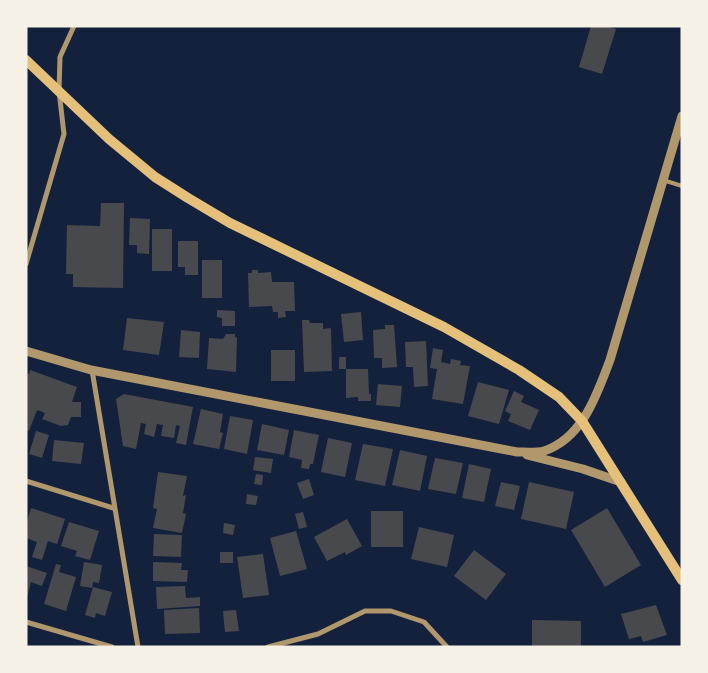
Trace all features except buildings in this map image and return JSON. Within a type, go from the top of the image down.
[{"type":"main road","points":[[26,60],[109,139],[155,177],[188,198],[230,223],[444,327],[486,350],[559,397],[582,421],[682,580]]},
{"type":"street","points":[[26,264],[64,134],[59,91],[60,57],[74,26]]},
{"type":"street","points":[[517,452],[542,451],[560,444],[582,421],[594,400],[610,360],[682,116]]},
{"type":"street","points":[[26,351],[92,370],[517,452],[583,469],[621,482]]},
{"type":"street","points":[[92,370],[138,647]]},
{"type":"street","points":[[26,481],[114,508]]},
{"type":"street","points":[[268,647],[318,634],[365,612],[391,611],[424,622],[448,647]]},
{"type":"street","points":[[26,622],[112,647]]},
{"type":"lane","points":[[663,180],[682,186]]}]
